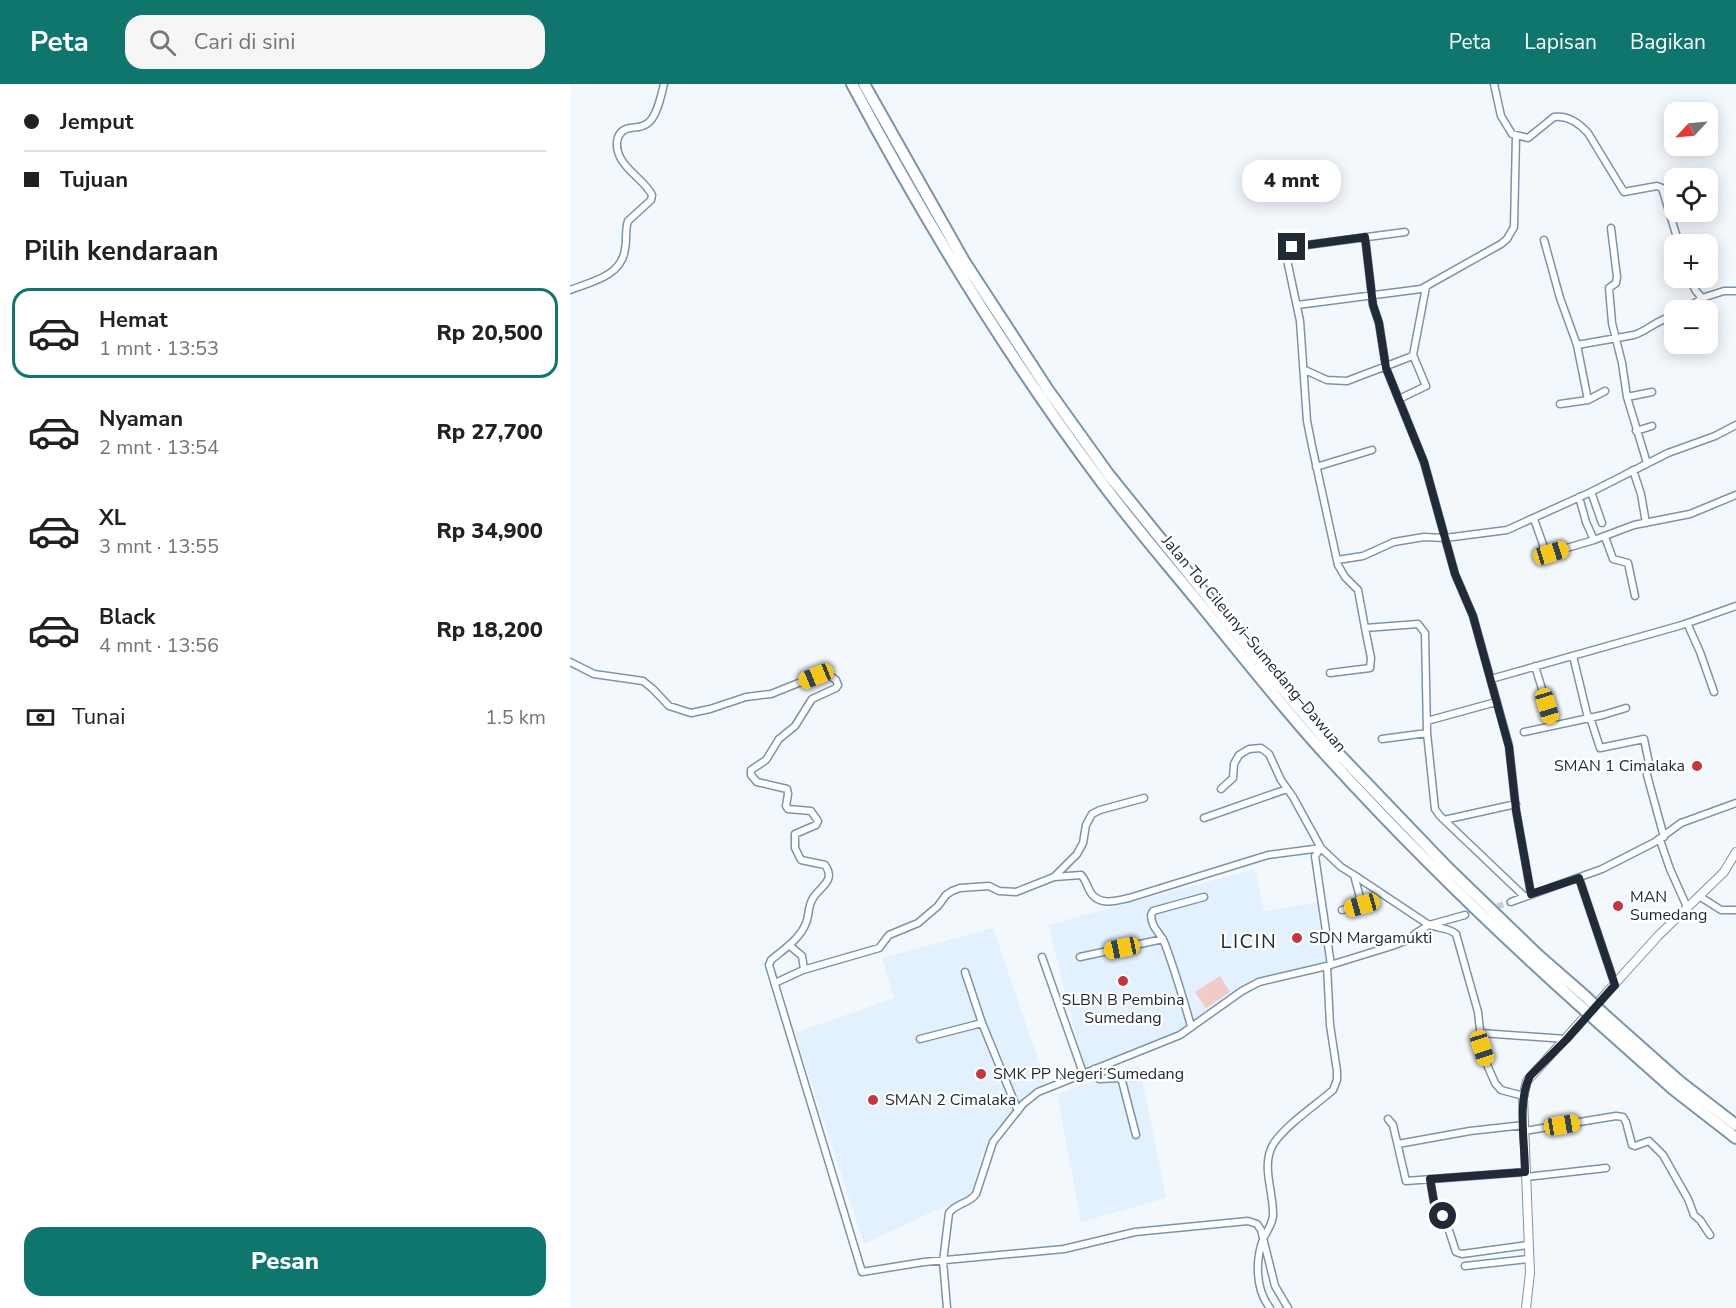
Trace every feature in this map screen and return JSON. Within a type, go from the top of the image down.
[{"type":"highway","name":"Jalan Tol Cileunyi–Sumedang–Dawuan","points":[[852,84],[955,266],[1039,396],[1101,482],[1324,753],[1438,873],[1531,962],[1582,1000]]},
{"type":"highway","name":"Jalan Tol Cileunyi–Sumedang–Dawuan","points":[[864,84],[964,261],[1048,390],[1109,476],[1273,678],[1331,746],[1446,866],[1582,1000],[1679,1081],[1734,1134]]},
{"type":"street","points":[[570,290],[604,277],[620,265],[625,253],[628,220],[651,200],[650,190],[630,171],[620,156],[617,140],[626,129],[639,128],[650,122],[664,84]]},
{"type":"street","points":[[1494,84],[1504,124],[1516,136],[1528,138],[1556,116],[1567,118],[1582,126],[1593,140],[1624,192],[1657,186],[1662,188],[1676,234]]},
{"type":"street","points":[[1297,305],[1406,292],[1426,287],[1501,244],[1512,233],[1514,227],[1516,136]]},
{"type":"street","points":[[1611,228],[1617,279],[1608,290],[1615,338],[1622,363],[1627,397],[1647,464]]},
{"type":"street","points":[[1329,674],[1370,668],[1371,658],[1358,590],[1345,577],[1337,560],[1316,467],[1307,421],[1305,370],[1297,305],[1286,255],[1288,249],[1341,239],[1405,232]]},
{"type":"street","points":[[1365,237],[1372,295],[1386,368],[1424,462],[1455,574],[1473,616],[1512,761],[1528,895]]},
{"type":"street","points":[[1544,240],[1560,298],[1577,345],[1588,400]]},
{"type":"street","points":[[1399,399],[1426,387],[1413,355],[1426,287]]},
{"type":"street","points":[[1694,288],[1702,298]]},
{"type":"street","points":[[1699,300],[1724,291],[1736,291]]},
{"type":"street","points":[[1577,345],[1639,334],[1664,319]]},
{"type":"street","points":[[1305,370],[1327,380],[1342,382],[1386,368],[1413,355]]},
{"type":"street","points":[[1560,404],[1588,400],[1605,391]]},
{"type":"street","points":[[1627,397],[1652,392]]},
{"type":"street","points":[[1337,560],[1363,556],[1394,542],[1424,537],[1445,538],[1498,532],[1534,519],[1668,453],[1715,436],[1736,425]]},
{"type":"street","points":[[1636,431],[1652,426]]},
{"type":"street","points":[[1316,467],[1372,450]]},
{"type":"street","points":[[1633,470],[1641,494],[1646,522]]},
{"type":"street","points":[[1591,492],[1602,523]]},
{"type":"street","points":[[1534,519],[1547,552],[1551,553],[1646,522],[1690,514],[1736,495]]},
{"type":"street","points":[[1579,497],[1594,540]]},
{"type":"street","points":[[1605,537],[1613,559],[1628,563],[1635,596]]},
{"type":"street","points":[[1491,679],[1687,623],[1736,606]]},
{"type":"street","points":[[1687,623],[1714,692]]},
{"type":"street","points":[[1365,628],[1418,624],[1424,630],[1426,635],[1427,734],[1435,809],[1444,820],[1528,895]]},
{"type":"street","points":[[1573,656],[1589,717],[1600,748],[1644,739],[1649,764],[1647,775],[1668,864],[1687,907]]},
{"type":"street","points":[[570,662],[594,674],[643,681],[653,688],[669,706],[691,712],[710,710],[746,697],[771,694],[816,676],[829,675],[836,680],[838,687],[812,699],[795,726],[779,739],[766,760],[751,772],[752,778],[757,782],[787,789],[786,806],[788,809],[811,811],[818,822],[795,834],[795,848],[801,860],[825,865],[830,877],[812,900],[804,929],[769,963],[862,1272],[1064,1249],[1126,1233],[1248,1221],[1257,1224],[1264,1238],[1275,1286],[1288,1308]]},
{"type":"street","points":[[1535,666],[1553,725]]},
{"type":"street","points":[[1427,721],[1496,702]]},
{"type":"street","points":[[1524,732],[1626,708]]},
{"type":"street","points":[[1382,739],[1427,734]]},
{"type":"street","points":[[1221,789],[1233,778],[1236,758],[1246,750],[1261,748],[1269,754],[1321,848],[1341,867],[1429,925],[1453,931],[1456,934],[1478,1012],[1482,1048],[1497,1085],[1505,1092],[1524,1096]]},
{"type":"street","points":[[1204,818],[1287,789]]},
{"type":"street","points":[[1054,877],[1077,854],[1092,814],[1144,798]]},
{"type":"street","points":[[1511,902],[1579,878],[1662,838],[1688,820],[1736,803]]},
{"type":"street","points":[[1444,820],[1516,804]]},
{"type":"street","points":[[775,983],[804,969],[879,948],[889,935],[918,923],[938,906],[946,895],[956,889],[989,886],[999,891],[1016,892],[1054,877],[1081,875],[1094,897],[1109,902],[1129,898],[1268,855],[1321,848]]},
{"type":"street","points":[[1270,1308],[1260,1291],[1259,1257],[1264,1238],[1272,1222],[1268,1165],[1270,1152],[1275,1141],[1333,1090],[1337,1080],[1330,1025],[1329,965],[1315,856],[1321,848]]},
{"type":"street","points":[[1526,1308],[1530,1273],[1524,1096],[1530,1076],[1567,1039],[1658,936],[1724,872],[1736,852]]},
{"type":"street","points":[[1354,875],[1362,905]]},
{"type":"street","points":[[1579,878],[1615,985]]},
{"type":"street","points":[[1699,896],[1721,910],[1736,909]]},
{"type":"street","points":[[1191,1026],[1163,939],[1153,928],[1152,912],[1204,897]]},
{"type":"street","points":[[1342,910],[1372,902]]},
{"type":"street","points":[[947,1308],[943,1261],[949,1213],[952,1209],[973,1199],[993,1142],[1026,1101],[1038,1092],[1180,1035],[1242,991],[1259,982],[1329,965],[1408,940],[1429,925],[1465,915]]},
{"type":"street","points":[[1080,957],[1163,939]]},
{"type":"street","points":[[789,945],[802,956],[804,969]]},
{"type":"street","points":[[1042,957],[1083,1073]]},
{"type":"street","points":[[966,972],[982,1023],[1018,1111]]},
{"type":"street","points":[[920,1039],[982,1023]]},
{"type":"street","points":[[1481,1032],[1567,1039]]},
{"type":"street","points":[[1094,1069],[1101,1080],[1119,1078],[1122,1081],[1136,1135]]},
{"type":"street","points":[[1398,1144],[1470,1131],[1524,1128],[1623,1117],[1632,1145],[1649,1141],[1663,1155],[1694,1215],[1710,1235]]},
{"type":"street","points":[[1388,1119],[1393,1125],[1405,1180],[1606,1168]]},
{"type":"street","points":[[1430,1179],[1436,1214],[1446,1218],[1456,1252],[1462,1254],[1528,1245]]},
{"type":"street","points":[[1465,1266],[1529,1259]]},
{"type":"shaded area","name":"SLBN B Pembina Sumedang","points":[[1255,869],[1264,911],[1319,902],[1329,965],[1278,974],[1261,980],[1234,992],[1163,1041],[1131,1050],[1085,1071],[1048,925]]},
{"type":"shaded area","points":[[993,928],[1046,1087],[1022,1101],[995,1134],[980,1159],[971,1194],[961,1201],[927,1214],[864,1244],[795,1033],[894,998],[882,958]]},
{"type":"shaded area","points":[[1220,976],[1230,992],[1206,1008],[1195,992]]},
{"type":"shaded area","points":[[1139,1065],[1166,1198],[1081,1222],[1057,1094]]},
{"type":"tunnel","points":[[1489,909],[1511,902]]},
{"type":"place","name":"SMAN 1 Cimalaka","points":[[1697,766]]},
{"type":"place","name":"MAN Sumedang","points":[[1618,906]]},
{"type":"place","name":"SDN Margamukti","points":[[1297,938]]},
{"type":"place","name":"SLBN B Pembina Sumedang","points":[[1123,981]]},
{"type":"place","name":"SMK PP Negeri Sumedang","points":[[981,1074]]},
{"type":"place","name":"SMAN 2 Cimalaka","points":[[873,1100]]},
{"type":"district","name":"LICIN","points":[[1249,941]]},
{"type":"route","points":[[1292,247],[1365,237],[1373,305],[1379,323],[1386,368],[1424,462],[1455,574],[1473,616],[1509,747],[1516,810],[1531,894],[1579,878],[1615,985],[1530,1076],[1527,1082],[1523,1098],[1525,1172],[1430,1179],[1436,1214],[1443,1216]]}]
